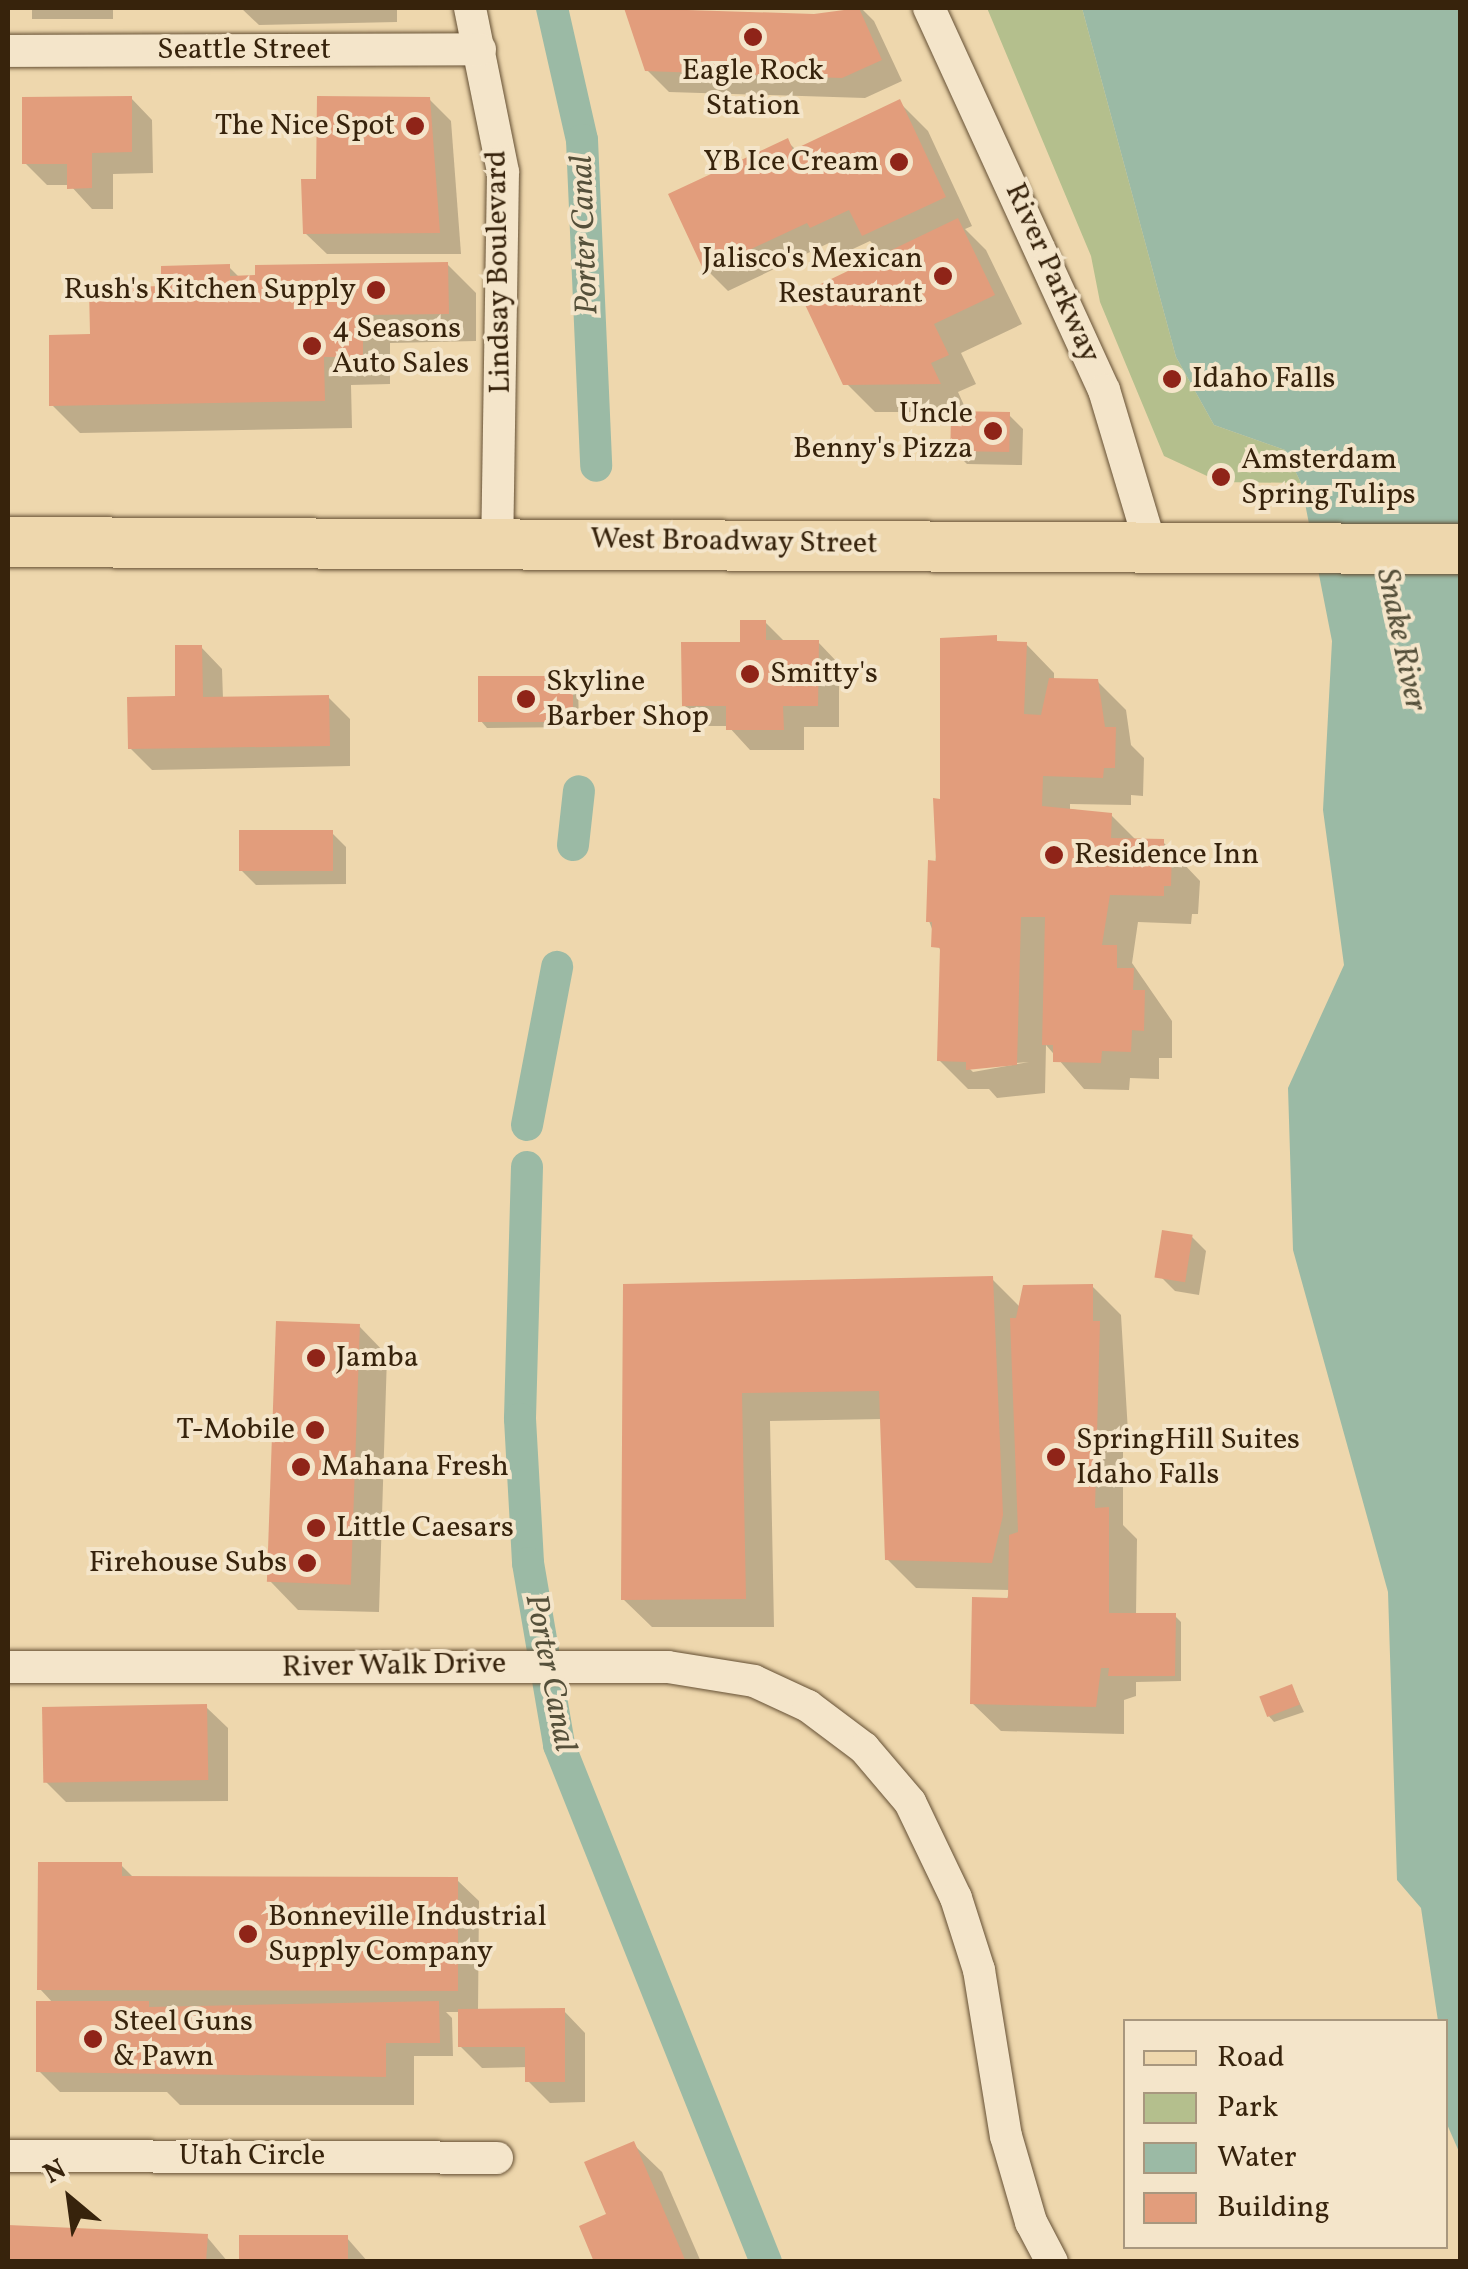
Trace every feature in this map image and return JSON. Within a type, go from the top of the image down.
[{"type":"main road","name":"West Broadway Street","points":[[8,542],[497,540],[1460,549]]},
{"type":"street","name":"Lindsay Boulevard","points":[[470,8],[503,172],[497,540]]},
{"type":"street","name":"River Parkway","points":[[930,8],[1104,390],[1151,547]]},
{"type":"street","name":"Seattle Street","points":[[8,51],[480,50]]},
{"type":"street","name":"River Walk Drive","points":[[8,1667],[581,1663],[668,1667],[754,1681],[808,1706],[864,1748],[910,1802],[956,1898],[979,1970],[1006,2136],[1031,2222],[1052,2262]]},
{"type":"street","name":"Utah Circle","points":[[8,2156],[497,2158]]},
{"type":"green space","points":[[987,8],[1082,8],[1176,357],[1214,425],[1285,450],[1301,483],[1220,482],[1164,456],[1100,302],[1091,256]]},
{"type":"water","name":"Snake River","points":[[1082,8],[1460,8],[1460,2154],[1448,2127],[1448,2019],[1438,2019],[1421,1908],[1397,1880],[1388,1592],[1293,1250],[1288,1088],[1344,965],[1323,810],[1332,641],[1301,483],[1285,450],[1214,425],[1176,357]]},
{"type":"building","name":"Eagle Rock Station","points":[[624,8],[814,14],[859,8],[882,60],[842,78],[645,71]]},
{"type":"building","points":[[132,96],[132,152],[92,153],[92,188],[67,189],[67,164],[22,164],[22,97]]},
{"type":"building","points":[[317,96],[430,97],[440,233],[303,234],[301,179],[316,179]]},
{"type":"building","points":[[900,99],[946,197],[862,236],[849,210],[810,228],[807,223],[704,271],[668,194],[788,138],[793,150]]},
{"type":"building","points":[[958,218],[995,295],[934,324],[949,355],[931,363],[941,384],[843,385],[800,294]]},
{"type":"building","points":[[448,262],[449,314],[363,315],[363,357],[324,357],[325,401],[49,406],[49,335],[90,334],[89,288],[161,286],[161,266],[230,264],[230,276],[255,275],[255,265]]},
{"type":"building","points":[[951,411],[1010,412],[1009,452],[950,451]]},
{"type":"building","name":"Smitty's","points":[[740,620],[766,620],[766,640],[819,640],[818,706],[783,706],[784,730],[726,730],[726,706],[682,706],[681,642],[740,642]]},
{"type":"building","name":"Residence Inn","points":[[997,635],[997,641],[1027,642],[1024,714],[1041,715],[1049,678],[1098,679],[1105,727],[1116,727],[1115,768],[1104,768],[1103,778],[1043,776],[1042,806],[1112,813],[1111,838],[1164,839],[1164,849],[1172,849],[1171,886],[1164,886],[1164,896],[1110,895],[1102,945],[1117,945],[1117,968],[1134,968],[1133,990],[1145,990],[1144,1031],[1132,1030],[1131,1052],[1102,1051],[1101,1063],[1053,1062],[1053,1045],[1042,1045],[1045,917],[1021,917],[1017,1065],[966,1070],[966,1062],[937,1061],[940,948],[931,947],[932,922],[926,922],[928,860],[936,861],[933,798],[940,799],[940,638]]},
{"type":"building","points":[[175,645],[202,645],[203,697],[329,695],[330,746],[128,749],[127,697],[175,696]]},
{"type":"building","name":"Skyline Barber Shop","points":[[478,676],[573,676],[573,722],[478,722]]},
{"type":"building","points":[[239,830],[333,830],[333,871],[239,871]]},
{"type":"building","points":[[1162,1230],[1193,1235],[1185,1282],[1154,1277]]},
{"type":"building","points":[[993,1276],[1003,1515],[992,1563],[885,1560],[879,1391],[742,1393],[746,1599],[621,1600],[623,1284]]},
{"type":"building","name":"SpringHill Suites Idaho Falls","points":[[1093,1284],[1093,1321],[1100,1321],[1095,1508],[1109,1507],[1109,1613],[1176,1613],[1175,1676],[1108,1676],[1109,1668],[1101,1668],[1096,1707],[970,1704],[972,1597],[1008,1598],[1009,1535],[1018,1532],[1010,1318],[1016,1318],[1023,1285]]},
{"type":"building","points":[[276,1321],[360,1324],[351,1585],[267,1582]]},
{"type":"building","points":[[1292,1684],[1300,1705],[1267,1717],[1259,1697]]},
{"type":"building","points":[[207,1704],[208,1780],[43,1783],[42,1707]]},
{"type":"building","name":"Bonneville Industrial Supply Company","points":[[38,1862],[122,1862],[122,1876],[458,1877],[458,1991],[37,1990]]},
{"type":"building","points":[[36,2001],[149,2001],[149,2007],[439,2001],[440,2043],[386,2043],[386,2077],[36,2072]]},
{"type":"building","points":[[565,2008],[565,2082],[525,2082],[525,2047],[458,2047],[458,2009]]},
{"type":"building","points":[[634,2141],[686,2262],[594,2262],[579,2226],[606,2214],[584,2162]]},
{"type":"building","points":[[8,2225],[208,2234],[206,2262],[8,2262]]},
{"type":"building","points":[[239,2235],[348,2235],[348,2262],[239,2262]]},
{"type":"waterway","name":"Porter Canal","points":[[552,8],[582,140],[596,466]]},
{"type":"waterway","name":"Porter Canal","points":[[573,845],[579,791]]},
{"type":"waterway","name":"Porter Canal","points":[[527,1125],[557,967]]},
{"type":"waterway","name":"Porter Canal","points":[[527,1167],[520,1419],[528,1563],[559,1745],[766,2262]]},
{"type":"place","name":"Eagle Rock Station","points":[[753,37]]},
{"type":"place","name":"The Nice Spot","points":[[415,126]]},
{"type":"place","name":"YB Ice Cream","points":[[899,162]]},
{"type":"place","name":"Jalisco's Mexican Restaurant","points":[[943,276]]},
{"type":"place","name":"Rush's Kitchen Supply","points":[[376,290]]},
{"type":"place","name":"4 Seasons Auto Sales","points":[[312,346]]},
{"type":"place","name":"Idaho Falls","points":[[1172,379]]},
{"type":"place","name":"Uncle Benny's Pizza","points":[[993,431]]},
{"type":"place","name":"Amsterdam Spring Tulips","points":[[1221,477]]},
{"type":"place","name":"Smitty's","points":[[750,674]]},
{"type":"place","name":"Skyline Barber Shop","points":[[526,699]]},
{"type":"place","name":"Residence Inn","points":[[1054,855]]},
{"type":"place","name":"Jamba","points":[[316,1358]]},
{"type":"place","name":"T-Mobile","points":[[315,1430]]},
{"type":"place","name":"SpringHill Suites Idaho Falls","points":[[1056,1457]]},
{"type":"place","name":"Mahana Fresh","points":[[301,1467]]},
{"type":"place","name":"Little Caesars","points":[[316,1528]]},
{"type":"place","name":"Firehouse Subs","points":[[307,1563]]},
{"type":"place","name":"Bonneville Industrial Supply Company","points":[[248,1934]]},
{"type":"place","name":"Steel Guns & Pawn","points":[[93,2039]]}]
